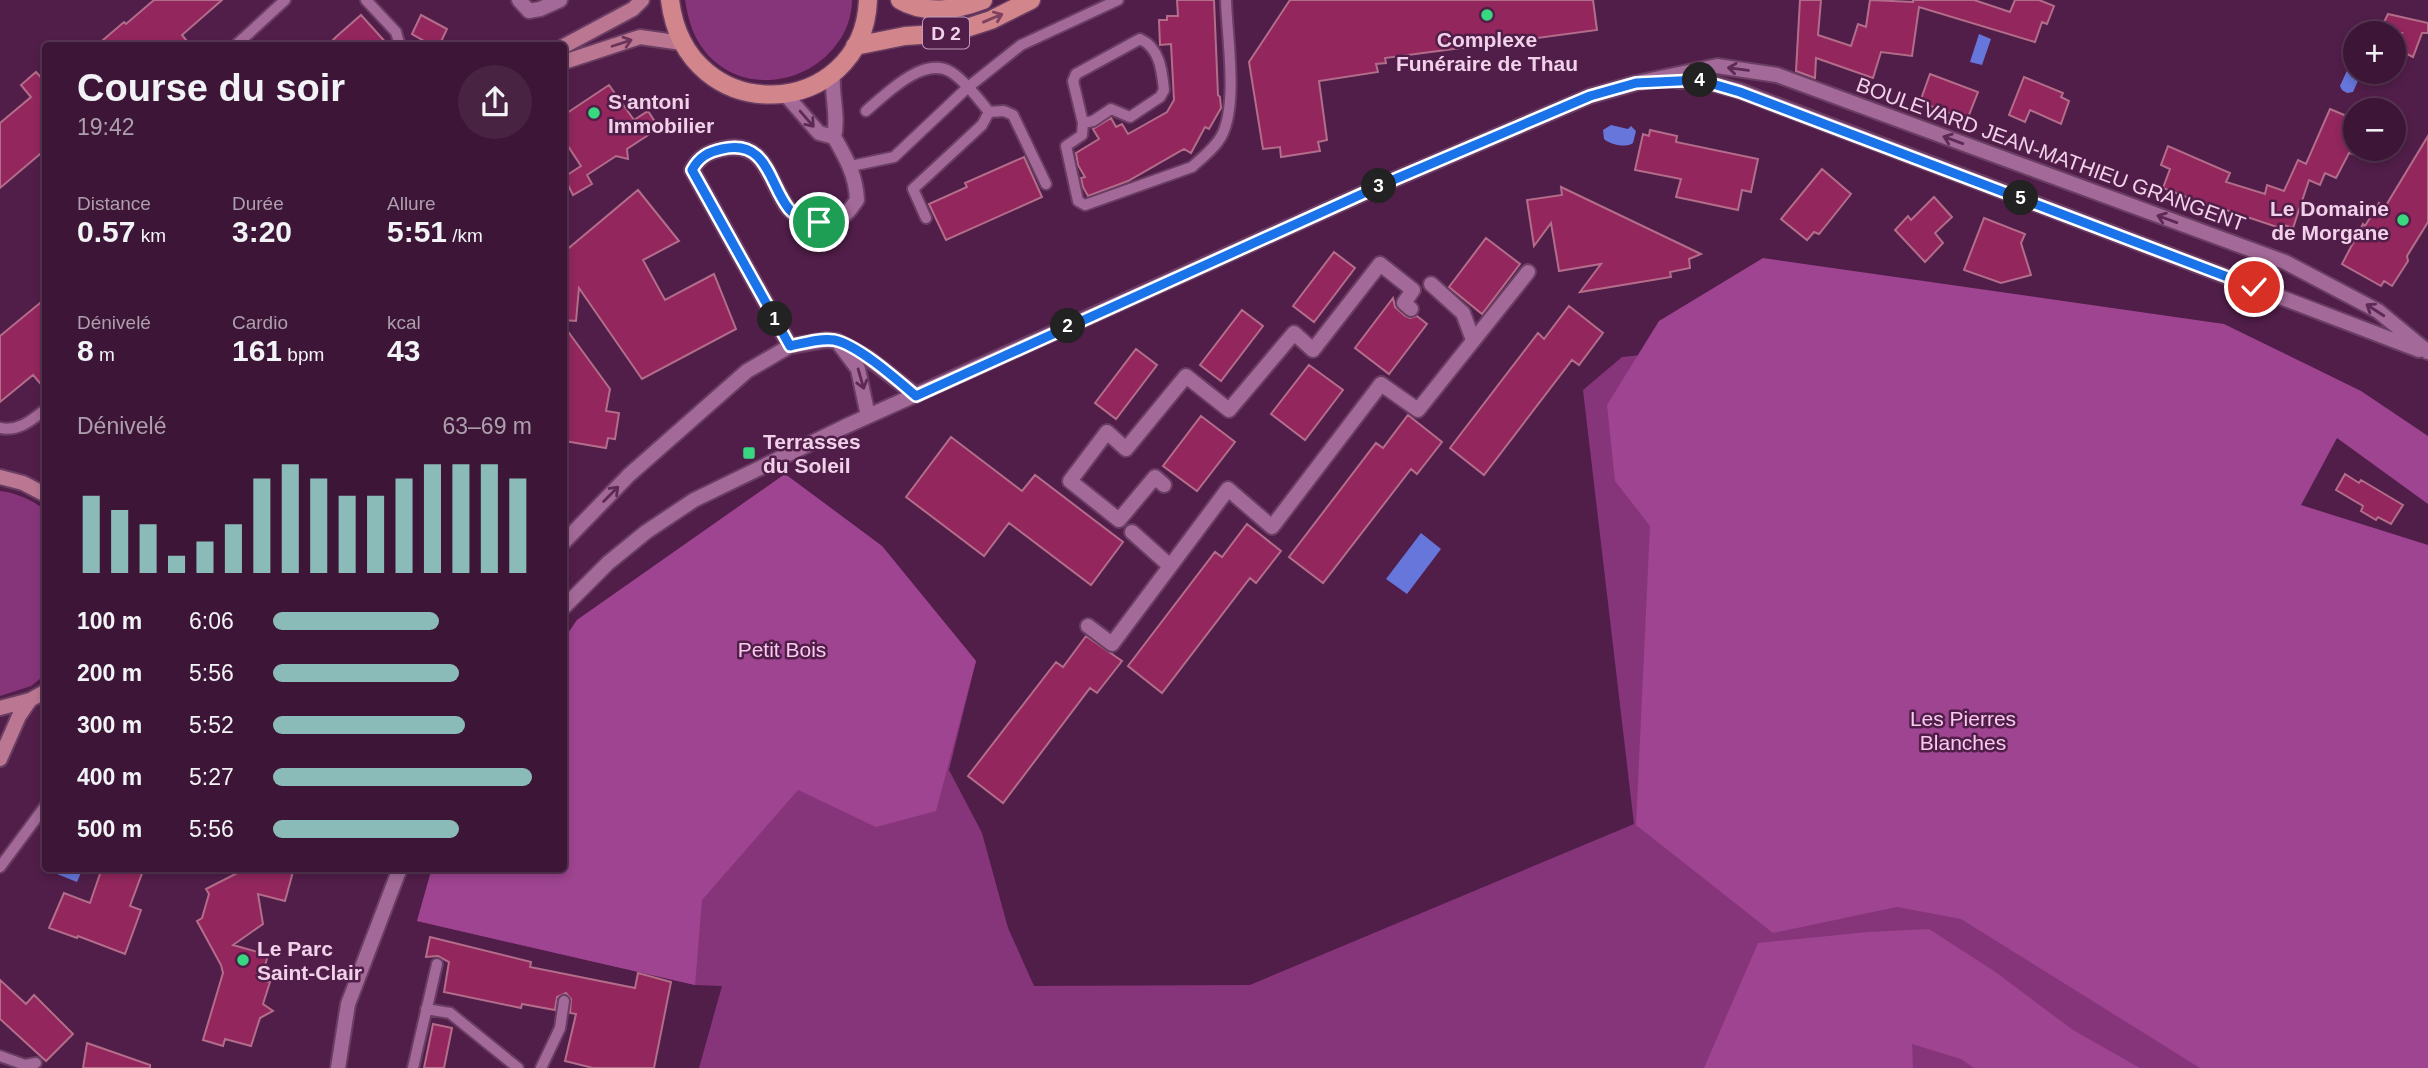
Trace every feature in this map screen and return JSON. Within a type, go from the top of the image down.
[{"type":"main road","points":[[567,44],[634,9],[642,0]]},
{"type":"main road","points":[[670,0],[673,20],[682,43],[701,67],[725,85],[754,94],[785,94],[810,87],[833,73],[855,46],[867,16],[868,0]]},
{"type":"main road","name":"D 2","points":[[900,0],[909,5],[942,10],[983,0]]},
{"type":"main road","name":"D 2","points":[[855,46],[905,36],[951,33],[991,20],[1031,0]]},
{"type":"main road","points":[[567,61],[640,37],[682,43]]},
{"type":"main road","points":[[0,477],[23,483],[42,493]]},
{"type":"main road","points":[[0,708],[30,700],[42,693]]},
{"type":"main road","points":[[0,759],[19,716],[30,700]]},
{"type":"street","points":[[519,0],[529,11],[560,0]]},
{"type":"street","name":"BOULEVARD JEAN-MATHIEU GRANGENT","points":[[567,604],[608,563],[646,532],[694,499],[869,416],[1393,180],[1590,96],[1717,66],[1777,75],[2285,262],[2378,311],[2428,353]]},
{"type":"street","points":[[790,346],[692,170],[700,158],[715,150],[728,147],[753,153],[768,169],[788,208],[808,221],[819,222],[845,215],[857,200],[856,184],[851,166],[834,137],[837,124],[831,91],[833,73]]},
{"type":"street","name":"BOULEVARD JEAN-MATHIEU GRANGENT","points":[[1636,83],[1699,80],[1740,92],[2428,353]]},
{"type":"street","points":[[785,94],[820,133],[834,137]]},
{"type":"street","points":[[1164,485],[1155,477],[1119,520],[1070,481],[1107,432],[1126,449],[1186,376],[1229,410],[1294,333],[1314,350],[1380,264],[1413,289],[1404,303],[1411,309]]},
{"type":"street","points":[[1088,626],[1112,644],[1228,489],[1272,527],[1381,384],[1418,410],[1528,272]]},
{"type":"street","points":[[1430,284],[1463,313],[1473,340]]},
{"type":"street","points":[[567,539],[629,475],[747,371],[790,346],[826,340],[837,341],[868,358],[916,396]]},
{"type":"street","points":[[837,341],[858,369],[869,416]]},
{"type":"street","points":[[1132,532],[1170,566]]},
{"type":"street","points":[[338,1068],[348,1003],[398,872]]},
{"type":"lane","points":[[239,42],[285,0]]},
{"type":"lane","points":[[366,0],[396,32],[399,42]]},
{"type":"lane","points":[[851,166],[894,157],[967,88],[1021,46],[1118,0]]},
{"type":"lane","points":[[1083,123],[1093,121],[1111,109],[1130,117],[1160,97],[1164,90],[1161,63],[1149,43],[1140,39],[1076,74],[1073,80],[1083,123],[1082,135],[1066,146],[1078,201],[1085,205],[1192,167],[1203,158],[1221,138],[1230,112],[1226,0]]},
{"type":"lane","points":[[866,111],[909,75],[930,69],[950,71],[989,112]]},
{"type":"lane","points":[[989,112],[1004,111],[1013,115],[1046,184]]},
{"type":"lane","points":[[926,218],[913,189],[982,125],[989,112]]},
{"type":"lane","points":[[0,428],[8,430],[26,424],[42,412]]},
{"type":"lane","points":[[0,867],[42,810]]},
{"type":"lane","points":[[413,1068],[437,964]]},
{"type":"lane","points":[[541,1068],[560,1028],[564,1002]]},
{"type":"lane","points":[[426,1009],[450,1013],[518,1068]]},
{"type":"lane","points":[[0,1056],[25,1065],[36,1063]]},
{"type":"green space","points":[[685,0],[852,0],[851,12],[840,40],[822,60],[787,77],[768,80],[731,72],[715,62],[695,35]]},
{"type":"green space","points":[[1763,258],[2224,324],[2361,391],[2428,436],[2428,504],[2337,438],[2301,505],[2428,545],[2428,1068],[2200,1068],[1961,919],[1897,907],[1773,933],[1636,825],[1650,526],[1615,481],[1607,405],[1659,321]]},
{"type":"green space","name":"Les Pierres Blanches","points":[[1765,342],[2428,1068],[699,1068],[722,986],[695,985],[417,921],[431,872],[567,872],[567,635],[577,620],[785,474],[882,546],[976,661],[949,770],[982,833],[1008,928],[1034,986],[1250,985],[1634,824],[1583,390],[1622,357]]},
{"type":"green space","name":"Petit Bois","points":[[785,474],[882,546],[976,661],[936,811],[876,827],[798,790],[702,900],[695,985],[417,921],[431,872],[567,872],[567,635],[577,620]]},
{"type":"green space","points":[[0,491],[12,493],[42,508],[42,677],[31,686],[0,696]]},
{"type":"green space","points":[[1929,929],[1994,971],[2073,1030],[2140,1068],[1974,1068],[1961,1059],[1912,1044],[1913,1068],[1704,1068],[1758,943]]},
{"type":"water","points":[[1979,34],[1991,39],[1982,65],[1970,62]]},
{"type":"water","points":[[2343,79],[2343,84],[2357,84],[2353,92],[2347,93],[2340,86]]},
{"type":"water","points":[[1611,125],[1628,129],[1631,126],[1636,131],[1633,143],[1618,145],[1604,139],[1603,130]]},
{"type":"water","points":[[1421,533],[1441,549],[1407,594],[1386,579]]},
{"type":"water","points":[[58,872],[81,872],[77,882]]},
{"type":"building","points":[[154,0],[222,0],[182,35],[188,42],[101,42],[124,22],[126,24]]},
{"type":"building","points":[[1177,0],[1214,0],[1218,95],[1221,108],[1209,129],[1205,127],[1191,153],[1184,149],[1128,181],[1088,196],[1083,187],[1081,178],[1085,177],[1078,165],[1076,153],[1099,139],[1093,129],[1111,118],[1116,127],[1122,124],[1128,134],[1167,112],[1174,100],[1171,44],[1160,45],[1159,20],[1167,20],[1167,16],[1178,16]]},
{"type":"building","points":[[1290,0],[1593,0],[1597,30],[1385,58],[1386,63],[1376,64],[1378,72],[1319,81],[1327,140],[1318,142],[1320,151],[1281,157],[1280,147],[1263,149],[1249,62]]},
{"type":"building","points":[[1800,0],[1821,0],[1818,35],[1851,46],[1858,24],[1866,27],[1870,0],[1974,0],[2010,12],[2015,0],[2039,0],[2054,6],[2047,24],[2042,22],[2035,42],[1919,7],[1912,56],[1881,52],[1873,78],[1816,58],[1815,78],[1796,71]]},
{"type":"building","points":[[2388,14],[2428,23],[2428,33],[2422,33],[2413,57],[2406,54],[2406,21],[2385,21]]},
{"type":"building","points":[[361,15],[385,42],[331,42]]},
{"type":"building","points":[[421,15],[447,29],[441,42],[426,42],[412,34]]},
{"type":"building","points":[[36,72],[42,79],[42,152],[0,188],[0,123],[31,97],[21,85]]},
{"type":"building","points":[[1930,74],[1978,92],[1967,120],[1920,102]]},
{"type":"building","points":[[2024,77],[2063,93],[2061,97],[2069,101],[2061,124],[2030,110],[2025,122],[2009,115]]},
{"type":"building","points":[[609,85],[634,120],[648,111],[659,128],[627,149],[628,159],[616,156],[587,175],[592,184],[573,195],[567,183],[567,175],[581,166],[567,145],[567,113]]},
{"type":"building","points":[[2330,109],[2343,114],[2345,161],[2336,178],[2325,173],[2320,185],[2309,180],[2293,228],[2284,225],[2283,229],[2217,209],[2163,188],[2170,169],[2161,165],[2168,146],[2230,173],[2226,182],[2265,194],[2267,185],[2284,191],[2298,160],[2306,164]]},
{"type":"building","points":[[1650,130],[1677,136],[1676,142],[1758,159],[1751,192],[1742,190],[1738,210],[1676,197],[1681,179],[1635,170],[1643,134],[1649,136]]},
{"type":"building","name":"Le Domaine de Morgane","points":[[2428,136],[2428,222],[2392,286],[2384,281],[2381,286],[2342,264],[2363,224],[2365,226],[2379,203],[2385,207]]},
{"type":"building","points":[[1024,157],[1042,197],[946,240],[929,204],[967,187],[965,183]]},
{"type":"building","points":[[1822,169],[1851,194],[1819,234],[1814,232],[1807,240],[1781,219]]},
{"type":"building","points":[[1561,187],[1701,254],[1689,259],[1690,268],[1670,272],[1671,277],[1580,292],[1601,264],[1559,271],[1551,223],[1534,246],[1527,200],[1562,195]]},
{"type":"building","points":[[638,190],[679,241],[643,260],[665,300],[714,274],[736,329],[642,379],[579,288],[576,321],[567,320],[567,249]]},
{"type":"building","points":[[1934,197],[1952,217],[1935,233],[1943,243],[1925,262],[1895,230],[1908,216],[1911,220]]},
{"type":"building","points":[[1984,218],[2025,234],[2021,243],[2031,275],[2001,283],[1964,270]]},
{"type":"building","points":[[1486,238],[1520,264],[1482,314],[1449,287]]},
{"type":"building","points":[[1334,252],[1355,268],[1314,322],[1293,306]]},
{"type":"building","points":[[1393,298],[1395,307],[1405,316],[1417,316],[1427,324],[1389,374],[1355,348]]},
{"type":"building","points":[[42,301],[42,385],[33,375],[0,402],[0,336]]},
{"type":"building","points":[[1569,306],[1603,333],[1579,365],[1572,360],[1484,475],[1450,448],[1538,333],[1544,339]]},
{"type":"building","points":[[1242,310],[1263,326],[1221,381],[1200,365]]},
{"type":"building","points":[[567,330],[610,389],[606,411],[619,413],[615,439],[608,438],[606,448],[567,442]]},
{"type":"building","points":[[1136,349],[1157,365],[1116,419],[1095,403]]},
{"type":"building","points":[[1309,365],[1343,390],[1305,440],[1271,414]]},
{"type":"building","points":[[1408,415],[1442,442],[1417,474],[1411,469],[1323,583],[1289,557],[1376,443],[1383,448]]},
{"type":"building","points":[[1201,416],[1235,442],[1197,491],[1163,466]]},
{"type":"building","points":[[951,437],[1022,491],[1035,475],[1123,542],[1091,585],[1009,523],[984,556],[906,497]]},
{"type":"building","points":[[2345,474],[2359,483],[2361,480],[2403,505],[2391,524],[2378,517],[2376,520],[2361,511],[2363,506],[2336,490]]},
{"type":"building","points":[[1247,524],[1281,551],[1256,583],[1250,578],[1162,693],[1128,666],[1215,552],[1222,557]]},
{"type":"building","points":[[1086,636],[1122,661],[1097,693],[1090,688],[1003,803],[968,776],[1056,662],[1063,667]]},
{"type":"building","points":[[101,872],[143,872],[130,906],[141,910],[125,954],[49,928],[64,893],[90,903]]},
{"type":"building","name":"Le Parc Saint-Clair","points":[[239,872],[293,872],[285,901],[258,894],[263,924],[233,945],[268,955],[261,980],[270,982],[263,1004],[273,1011],[260,1018],[251,1046],[225,1039],[223,1046],[203,1040],[223,973],[197,921],[202,918],[209,894],[206,889]]},
{"type":"building","points":[[430,937],[531,962],[530,967],[635,988],[638,973],[671,982],[654,1068],[593,1068],[565,1061],[576,1014],[570,1013],[571,999],[566,993],[557,997],[555,1010],[522,1004],[521,1008],[444,992],[449,962],[438,956],[426,957]]},
{"type":"building","points":[[0,980],[26,1004],[34,995],[73,1034],[46,1061],[0,1019]]},
{"type":"building","points":[[433,1024],[452,1028],[444,1068],[424,1068]]},
{"type":"building","points":[[87,1043],[150,1065],[150,1068],[83,1068]]},
{"type":"place","name":"Complexe Funéraire de Thau","points":[[1487,15]]},
{"type":"place","name":"S'antoni Immobilier","points":[[594,113]]},
{"type":"place","name":"Le Domaine de Morgane","points":[[2403,220]]},
{"type":"place","name":"Terrasses du Soleil","points":[[749,453]]},
{"type":"place","name":"Le Parc Saint-Clair","points":[[243,960]]},
{"type":"route","points":[[819,222],[808,221],[788,208],[763,161],[753,153],[728,147],[715,150],[700,158],[692,170],[790,346],[812,341],[837,341],[868,358],[916,396],[1393,180],[1590,96],[1636,83],[1699,80],[1740,92],[1859,136],[2254,287]]}]
